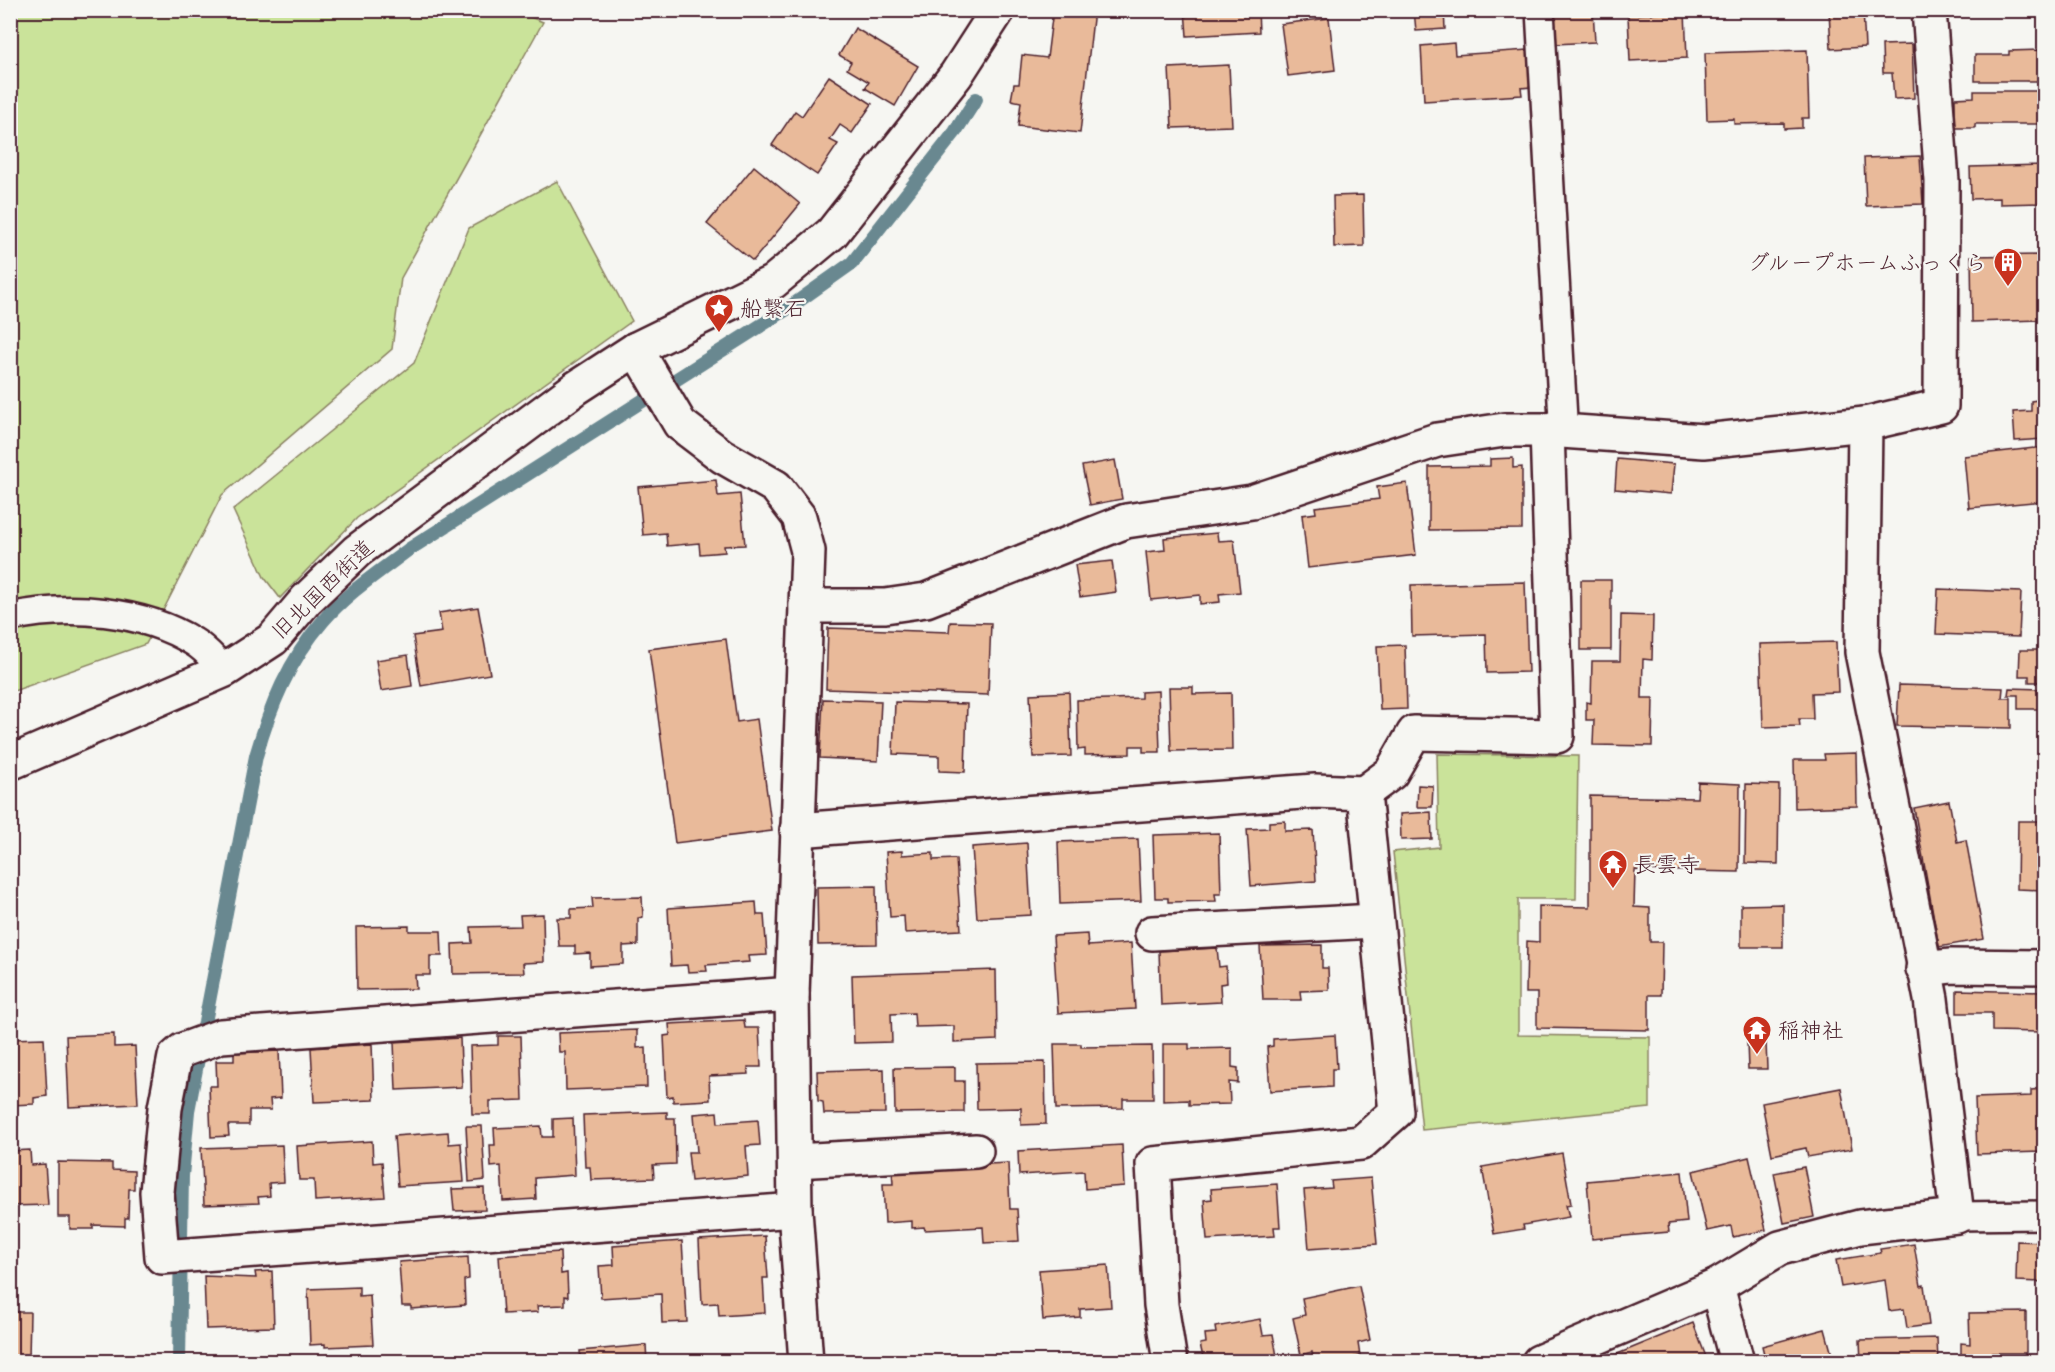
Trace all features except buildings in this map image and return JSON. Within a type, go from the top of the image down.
[{"type":"street","name":"旧北国西街道","points":[[10,763],[225,670],[273,639],[306,600],[357,551],[576,388],[643,361],[773,282],[832,233],[956,75],[998,10]]},
{"type":"street","points":[[806,606],[885,606],[926,600],[1126,521],[1252,502],[1437,440],[1504,430],[1547,430],[1704,441],[1865,424],[1941,406],[1942,181],[1929,10]]},
{"type":"street","points":[[643,361],[680,424],[722,456],[776,487],[799,517],[808,551],[792,994],[795,1210],[806,1362]]},
{"type":"street","points":[[1539,1362],[1717,1286],[1780,1248],[1860,1227],[1957,1216],[1931,999],[1923,969],[1862,652],[1865,424]]},
{"type":"street","points":[[797,830],[1315,791],[1364,793],[1390,773],[1414,733],[1557,736],[1547,430]]},
{"type":"street","points":[[1170,1362],[1161,1305],[1153,1164],[1361,1143],[1396,1112],[1375,921],[1364,793]]},
{"type":"street","points":[[1152,933],[1375,921]]},
{"type":"street","points":[[1923,969],[1951,966],[2044,967]]},
{"type":"street","points":[[792,994],[221,1036],[183,1050],[176,1057],[165,1108],[157,1192],[162,1257],[795,1210]]},
{"type":"street","points":[[795,1161],[976,1151]]},
{"type":"street","points":[[1717,1286],[1737,1362]]},
{"type":"lane","points":[[1540,10],[1563,419],[1547,430]]},
{"type":"lane","points":[[10,617],[34,612],[105,613],[161,624],[197,643],[225,670]]},
{"type":"lane","points":[[1957,1216],[2044,1215]]},
{"type":"green space","points":[[512,10],[543,22],[401,278],[392,349],[222,495],[146,644],[11,692],[10,11]]},
{"type":"green space","points":[[557,181],[632,321],[357,518],[280,598],[264,577],[233,510],[414,363],[469,228]]},
{"type":"green space","points":[[1437,754],[1578,756],[1576,899],[1518,899],[1518,1035],[1650,1037],[1650,1108],[1422,1130],[1393,852],[1439,847]]},
{"type":"waterway","points":[[179,1362],[182,1176],[188,1111],[256,756],[274,702],[300,652],[323,621],[342,601],[408,550],[790,307],[852,263],[955,132],[976,99]]},
{"type":"place","name":"グループホームふっくら","points":[[2008,288]]},
{"type":"place","name":"船繋石","points":[[719,334]]},
{"type":"place","name":"長雲寺","points":[[1613,890]]},
{"type":"place","name":"稲神社","points":[[1757,1056]]}]
